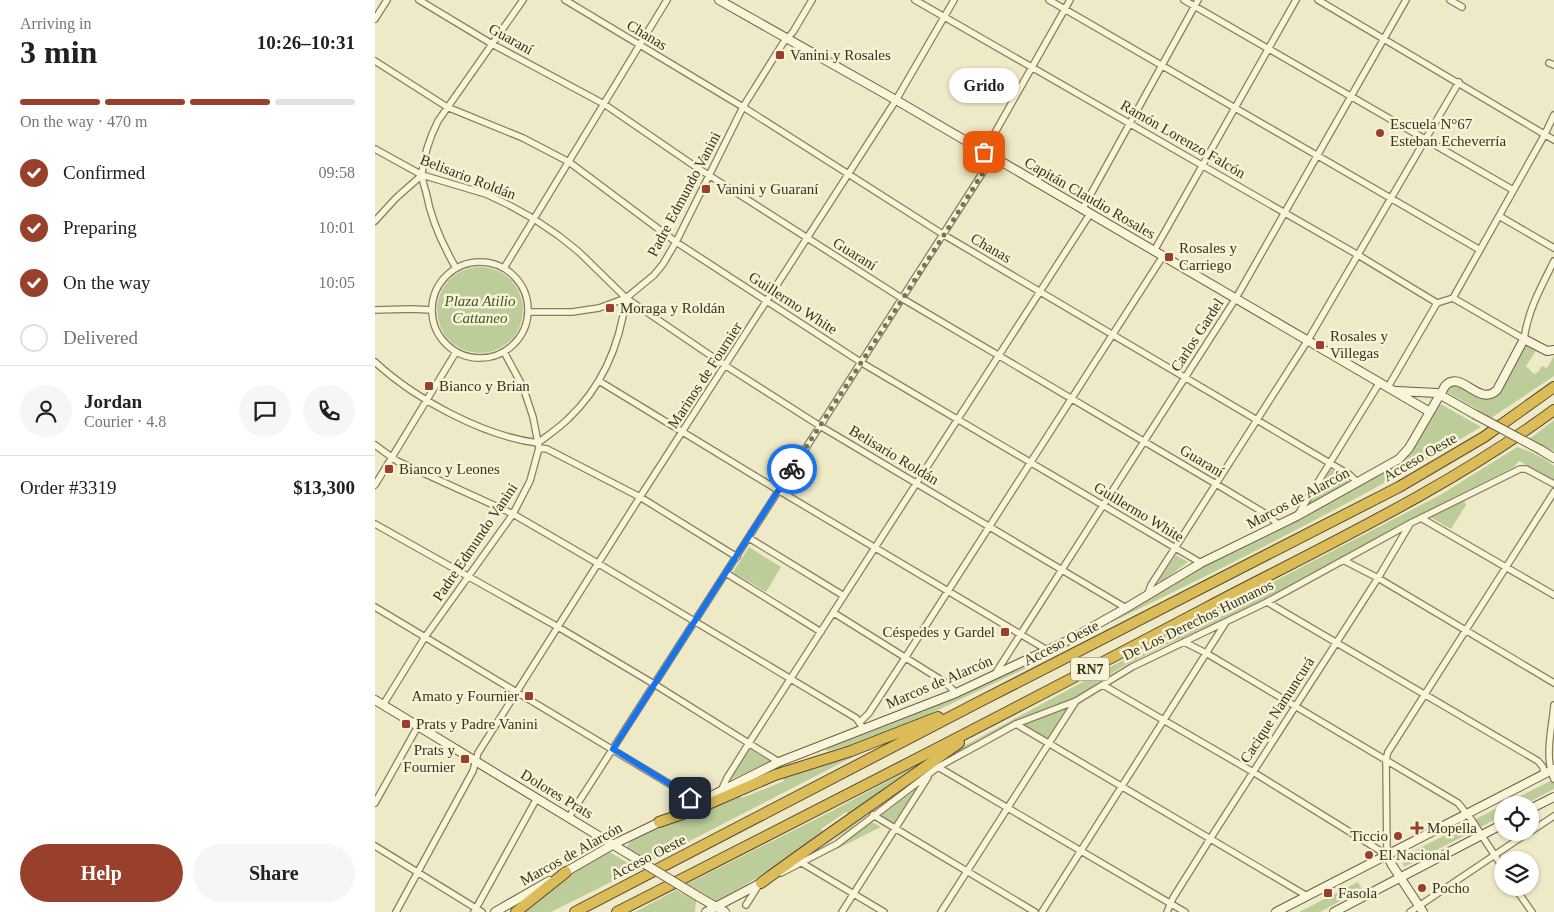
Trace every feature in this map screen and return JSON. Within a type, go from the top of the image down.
[{"type":"highway","name":"Acceso Oeste","points":[[575,912],[975,704],[1399,487],[1477,441],[1554,387]]},
{"type":"highway","name":"RN7","points":[[617,912],[987,724],[1427,492],[1501,447],[1554,410]]},
{"type":"highway","points":[[659,822],[697,809],[775,775],[851,750],[975,704]]},
{"type":"highway","points":[[760,884],[828,834],[987,724]]},
{"type":"highway","points":[[516,912],[566,872]]},
{"type":"street","points":[[375,19],[387,0]]},
{"type":"street","name":"Guaraní","points":[[419,0],[492,44],[604,104],[696,167],[710,174],[903,299],[1266,514],[1279,525]]},
{"type":"street","points":[[456,268],[440,239],[430,214],[422,175],[426,154],[431,135],[447,107],[523,0]]},
{"type":"street","name":"Chanas","points":[[565,0],[743,107],[944,235],[1350,475],[1356,482]]},
{"type":"street","points":[[504,268],[667,0]]},
{"type":"street","name":"Capitán Claudio Rosales","points":[[719,0],[896,100],[992,158],[1430,412]]},
{"type":"street","name":"Padre Edmundo Vanini","points":[[626,298],[654,275],[663,264],[676,242],[743,107],[783,42],[793,32],[812,0]]},
{"type":"street","name":"Ramón Lorenzo Falcón","points":[[915,0],[1358,255],[1437,303]]},
{"type":"street","name":"Marinos de Fournier","points":[[395,912],[473,771],[477,753],[896,100],[953,0]]},
{"type":"street","points":[[1049,0],[1480,250]]},
{"type":"street","points":[[984,152],[1070,0]]},
{"type":"street","points":[[1185,0],[1197,3],[1268,49],[1513,190]]},
{"type":"street","points":[[1154,251],[1296,0]]},
{"type":"street","points":[[1318,0],[1385,38],[1554,140]]},
{"type":"street","name":"Carlos Gardel","points":[[995,674],[1102,504],[1236,298],[1406,0]]},
{"type":"street","points":[[1450,0],[1462,7]]},
{"type":"street","points":[[1082,210],[1197,3]]},
{"type":"street","name":"Guillermo White","points":[[375,61],[447,107],[523,138],[569,162],[676,242],[862,363],[1201,563]]},
{"type":"street","points":[[1147,596],[1151,585],[1308,340],[1459,82]]},
{"type":"street","points":[[1554,115],[1453,298],[1437,303],[1391,389],[1428,392],[1439,395],[1554,458]]},
{"type":"street","name":"Belisario Roldán","points":[[375,149],[422,175],[486,194],[534,219],[579,252],[626,298],[725,366],[820,426],[1126,608]]},
{"type":"street","points":[[569,817],[992,158]]},
{"type":"street","points":[[375,221],[396,198],[422,175]]},
{"type":"street","points":[[722,790],[727,778],[749,743],[1090,214]]},
{"type":"street","points":[[1499,216],[1554,248]]},
{"type":"street","points":[[375,445],[392,458],[513,514],[790,679],[862,725],[1163,256]]},
{"type":"street","points":[[1524,339],[1531,308],[1554,261]]},
{"type":"street","points":[[480,262],[493,263],[504,268],[515,276],[527,298],[529,312],[521,335],[516,342],[503,352],[488,358],[472,358],[456,352],[439,335],[434,323],[433,298],[438,286],[456,268],[468,264],[480,262]]},
{"type":"street","points":[[529,312],[591,310],[626,298],[622,320],[609,361],[599,381],[569,418],[538,446]]},
{"type":"street","points":[[1453,298],[1544,350],[1553,350]]},
{"type":"street","points":[[375,310],[403,308],[432,310]]},
{"type":"street","name":"Marcos de Alarcón","points":[[495,912],[614,844],[779,762],[862,725],[920,708],[956,693],[1047,650],[1126,608],[1201,563],[1297,516],[1402,456],[1446,384],[1453,380],[1482,395],[1491,395],[1497,390],[1524,339]]},
{"type":"street","points":[[375,485],[456,352]]},
{"type":"street","points":[[503,352],[527,397],[538,446]]},
{"type":"street","points":[[375,362],[403,385],[461,418],[556,453],[640,498],[737,557]]},
{"type":"street","points":[[599,381],[874,548],[1047,650]]},
{"type":"street","points":[[1297,516],[1380,382]]},
{"type":"street","name":"Padre Edmundo Vanini","points":[[383,705],[425,637],[513,514],[527,490],[538,446]]},
{"type":"street","name":"De Los Derechos Humanos","points":[[706,912],[837,844],[930,773],[1016,724],[1076,701],[1132,667],[1267,602],[1411,523],[1517,470],[1527,470],[1554,484]]},
{"type":"street","points":[[1387,855],[1386,759],[1388,752],[1554,492]]},
{"type":"street","points":[[1421,518],[1554,595]]},
{"type":"street","name":"Cacique Namuncurá","points":[[1167,912],[1170,903],[1210,838],[1378,578],[1411,523]]},
{"type":"street","points":[[375,524],[655,684],[779,762]]},
{"type":"street","points":[[749,538],[844,596]]},
{"type":"street","points":[[1343,560],[1378,578],[1554,683]]},
{"type":"street","points":[[726,573],[821,632]]},
{"type":"street","points":[[1267,602],[1538,761],[1550,771]]},
{"type":"street","points":[[375,607],[688,795],[693,804]]},
{"type":"street","points":[[834,613],[946,682],[956,693]]},
{"type":"street","points":[[1042,912],[1226,622]]},
{"type":"street","points":[[1184,642],[1206,653],[1458,803],[1494,856],[1421,909],[1410,912]]},
{"type":"street","points":[[1103,685],[1253,772],[1387,855],[1421,909]]},
{"type":"street","name":"Dolores Prats","points":[[375,700],[725,912]]},
{"type":"street","points":[[941,912],[1076,701]]},
{"type":"street","points":[[1554,705],[1549,756],[1550,771],[1554,779]]},
{"type":"street","points":[[1016,724],[1307,896]]},
{"type":"street","points":[[375,802],[418,726]]},
{"type":"street","points":[[1538,761],[1545,760],[1549,756]]},
{"type":"street","points":[[938,768],[1185,912]]},
{"type":"street","points":[[1276,912],[1550,771]]},
{"type":"street","points":[[842,912],[930,773]]},
{"type":"street","points":[[1539,804],[1554,797]]},
{"type":"street","points":[[375,846],[477,911],[537,798]]},
{"type":"street","points":[[873,815],[1035,912]]},
{"type":"street","points":[[1539,826],[1554,816]]},
{"type":"street","points":[[1334,912],[1401,879],[1479,833],[1494,827]]},
{"type":"street","points":[[1502,851],[1516,841]]},
{"type":"street","points":[[802,863],[884,912]]},
{"type":"street","points":[[746,905],[760,884]]},
{"type":"street","points":[[1521,896],[1532,912]]},
{"type":"green space","name":"Plaza Atilio Cattaneo","points":[[480,267],[496,270],[504,274],[516,286],[520,294],[523,310],[520,326],[516,334],[504,346],[496,350],[480,353],[464,350],[456,346],[444,334],[440,326],[437,310],[440,294],[444,286],[456,274],[464,270]]},
{"type":"green space","points":[[1528,345],[1536,351],[1526,366],[1534,374],[1542,366],[1547,368],[1554,356],[1554,376],[1491,418],[1447,392],[1451,386],[1457,384],[1479,396],[1495,396],[1524,346]]},
{"type":"green space","points":[[1439,403],[1481,427],[1436,454],[1299,529],[1112,622],[1110,621],[1199,568],[1279,529],[1402,461]]},
{"type":"green space","points":[[1554,420],[1554,451],[1528,440]]},
{"type":"green space","points":[[1517,447],[1537,455],[1554,466],[1554,480],[1519,461],[1514,467],[1240,612],[1120,668],[1075,698],[1015,722],[984,738],[929,770],[888,798],[847,831],[824,844],[853,820],[953,752],[1138,652],[1442,494]]},
{"type":"green space","points":[[1330,470],[1348,478],[1348,482],[1305,508]]},
{"type":"green space","points":[[1464,500],[1466,505],[1451,529],[1430,517]]},
{"type":"green space","points":[[749,547],[781,567],[766,592],[733,572]]},
{"type":"green space","points":[[1176,555],[1188,562],[1161,582],[1158,581]]},
{"type":"green space","points":[[1069,643],[1071,644],[1033,665],[896,730],[827,751],[824,747],[996,679]]},
{"type":"green space","points":[[1068,707],[1047,739],[1024,724]]},
{"type":"green space","points":[[751,746],[773,760],[730,780]]},
{"type":"green space","points":[[869,747],[649,862],[625,849],[632,841],[644,833],[677,817],[740,794],[741,798],[747,796],[784,781],[783,778]]},
{"type":"green space","points":[[921,763],[922,765],[851,815],[846,812],[821,829],[823,831],[818,834],[820,837],[716,901],[687,884],[834,810]]},
{"type":"green space","points":[[1554,779],[1554,789],[1539,797],[1521,796]]},
{"type":"green space","points":[[915,790],[894,823],[881,816]]},
{"type":"green space","points":[[1494,810],[1494,820],[1404,867],[1402,860],[1414,851]]},
{"type":"green space","points":[[872,822],[881,827],[837,849],[837,845]]},
{"type":"green space","points":[[610,852],[637,869],[551,912],[520,912],[563,878]]},
{"type":"green space","points":[[1358,882],[1362,889],[1320,912],[1299,912]]},
{"type":"green space","points":[[676,890],[696,901],[695,912],[635,912]]},
{"type":"way so far","points":[[792,469],[862,363],[992,158],[984,152]]},
{"type":"place","name":"Vanini y Rosales","points":[[780,55]]},
{"type":"place","name":"Escuela N°67 Esteban Echeverría","points":[[1380,133]]},
{"type":"place","name":"Grido","points":[[984,152]]},
{"type":"place","name":"Vanini y Guaraní","points":[[706,189]]},
{"type":"place","name":"Rosales y Carriego","points":[[1169,257]]},
{"type":"place","name":"Moraga y Roldán","points":[[610,308]]},
{"type":"place","name":"Rosales y Villegas","points":[[1320,345]]},
{"type":"place","name":"Bianco y Brian","points":[[429,386]]},
{"type":"place","name":"Bianco y Leones","points":[[389,469]]},
{"type":"place","name":"Céspedes y Gardel","points":[[1005,632]]},
{"type":"place","name":"Amato y Fournier","points":[[529,696]]},
{"type":"place","name":"Prats y Padre Vanini","points":[[406,724]]},
{"type":"place","name":"Prats y Fournier","points":[[465,759]]},
{"type":"place","name":"Mopella","points":[[1417,828]]},
{"type":"place","name":"Ticcio","points":[[1398,836]]},
{"type":"place","name":"El Nacional","points":[[1369,855]]},
{"type":"place","name":"Pocho","points":[[1422,888]]},
{"type":"place","name":"Fasola","points":[[1328,893]]},
{"type":"route","points":[[690,798],[613,749],[792,469]]}]
